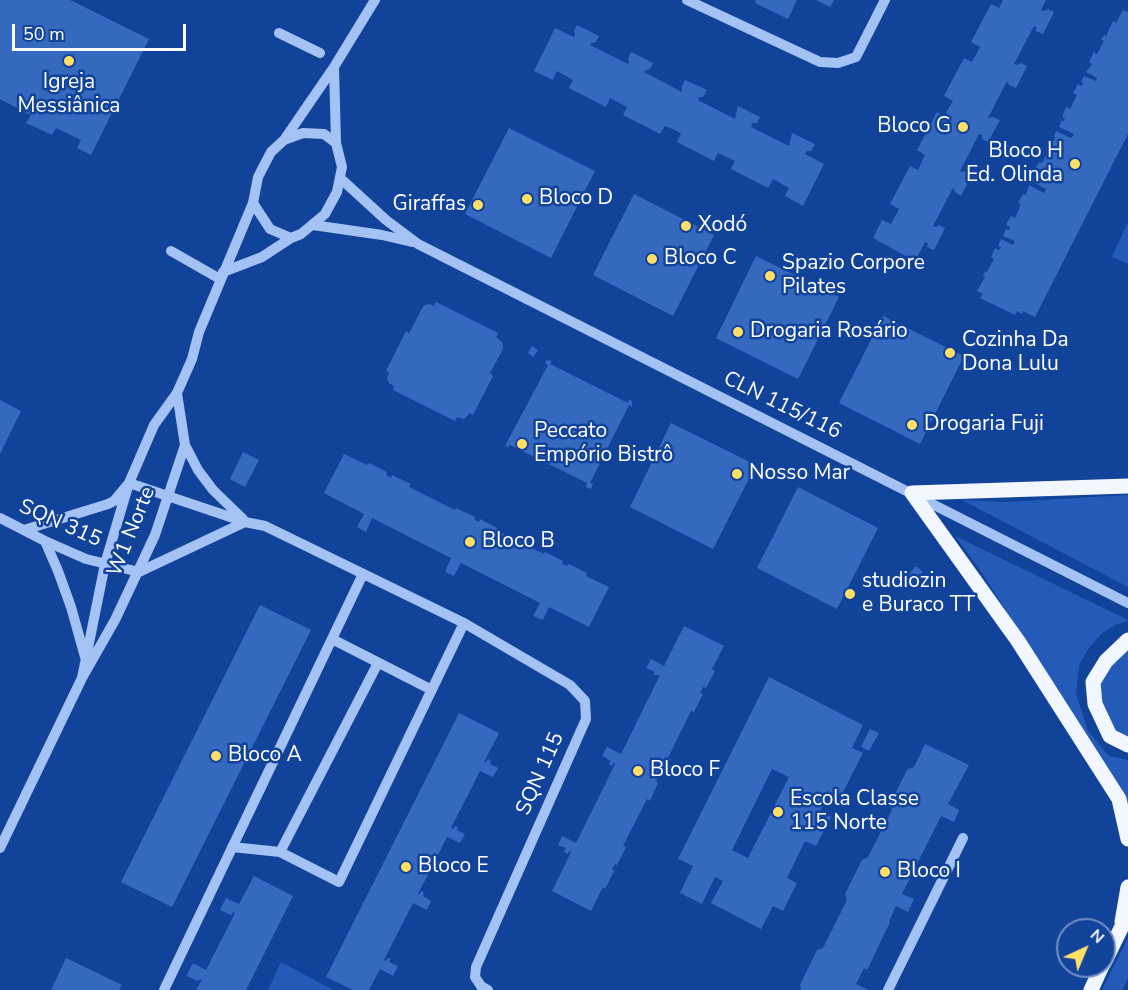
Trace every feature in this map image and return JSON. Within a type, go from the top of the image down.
[{"type":"main road","points":[[912,493],[1128,486]]},
{"type":"main road","points":[[912,493],[1018,641],[1119,799],[1128,839]]},
{"type":"main road","points":[[1128,640],[1106,661],[1094,682],[1095,704],[1110,736],[1128,745]]},
{"type":"main road","points":[[1120,930],[1128,887]]},
{"type":"main road","points":[[1116,938],[1128,914]]},
{"type":"street","points":[[291,237],[270,229],[253,203],[258,177],[272,153],[284,140],[334,67],[375,0]]},
{"type":"street","points":[[687,0],[699,3],[820,62],[838,63],[856,57],[885,0]]},
{"type":"street","points":[[279,33],[320,53]]},
{"type":"street","points":[[171,251],[222,275],[262,257],[291,237],[301,234],[325,214],[336,192],[342,167],[336,143],[334,67]]},
{"type":"street","points":[[284,140],[303,133],[324,134],[336,143]]},
{"type":"street","name":"CLN 115/116","points":[[340,178],[378,213],[418,244],[1128,603]]},
{"type":"street","name":"W1 Norte","points":[[82,678],[105,564],[129,483],[154,425],[177,393],[192,359],[199,332],[253,203]]},
{"type":"street","name":"CLN 115/116","points":[[314,225],[382,235],[418,244]]},
{"type":"street","name":"W1 Norte","points":[[0,848],[82,678],[140,572],[155,535],[185,445],[177,393]]},
{"type":"street","points":[[140,572],[245,522],[208,483],[198,470],[185,445]]},
{"type":"street","points":[[24,530],[108,504],[114,501],[129,483]]},
{"type":"street","name":"SQN 115","points":[[129,483],[245,522],[264,526],[464,623],[570,685],[585,701],[586,719],[476,967],[475,977],[481,986],[488,990]]},
{"type":"street","name":"SQN 315","points":[[0,518],[45,542],[86,560],[140,572]]},
{"type":"street","points":[[45,542],[71,607],[85,658]]},
{"type":"street","points":[[164,990],[363,574]]},
{"type":"street","points":[[232,847],[280,852],[339,882],[464,623]]},
{"type":"street","points":[[332,639],[432,690]]},
{"type":"street","points":[[280,852],[378,663]]},
{"type":"street","points":[[888,990],[963,838]]},
{"type":"shaded area","points":[[1128,222],[1128,264],[1112,257]]},
{"type":"shaded area","points":[[1128,495],[1128,587],[962,500],[1007,502]]},
{"type":"shaded area","points":[[955,536],[1128,620],[1102,633],[1089,648],[1079,665],[1076,693],[1088,731],[1109,756],[1128,760],[1128,807],[1114,781],[980,570]]},
{"type":"shaded area","points":[[1128,646],[1128,739],[1116,734],[1103,705],[1099,684],[1109,664]]},
{"type":"shaded area","points":[[1128,938],[1128,979],[1122,990],[1102,990],[1108,978],[1116,978],[1116,962]]},
{"type":"shaded area","points":[[281,962],[333,990],[268,990]]},
{"type":"building","name":"Igreja Messiânica","points":[[0,0],[70,0],[149,39],[91,155],[77,148],[81,140],[56,128],[52,135],[26,123],[31,115],[0,99]]},
{"type":"building","points":[[756,0],[797,0],[788,19],[755,3]]},
{"type":"building","points":[[816,0],[834,0],[830,7]]},
{"type":"building","name":"Bloco G","points":[[1003,0],[1046,0],[1041,10],[1048,9],[1054,12],[1043,34],[1036,31],[1034,26],[1014,64],[1021,63],[1027,66],[1016,88],[1009,85],[1007,81],[988,118],[993,117],[1000,120],[988,142],[979,134],[960,171],[972,174],[961,196],[953,188],[933,226],[939,225],[945,228],[934,250],[927,247],[928,243],[925,242],[915,261],[873,238],[882,220],[891,224],[899,209],[890,204],[910,166],[918,170],[925,155],[917,150],[937,112],[944,116],[953,101],[944,96],[964,58],[972,62],[980,47],[971,42],[991,4],[999,8]]},
{"type":"building","name":"Bloco H Ed. Olinda","points":[[1123,10],[1128,12],[1128,134],[1035,317],[1023,311],[1022,314],[1017,311],[1015,315],[980,298],[983,294],[977,291],[985,277],[983,276],[985,271],[987,272],[994,259],[991,257],[995,248],[999,250],[1001,247],[998,246],[1001,239],[1013,245],[1015,241],[1003,236],[1006,229],[1009,230],[1010,227],[1006,225],[1011,216],[1015,218],[1021,204],[1018,203],[1023,194],[1026,195],[1029,185],[1044,193],[1046,189],[1031,181],[1037,173],[1034,171],[1039,162],[1042,163],[1049,150],[1046,148],[1050,139],[1054,141],[1056,131],[1071,138],[1074,134],[1059,127],[1065,118],[1062,117],[1066,107],[1070,109],[1077,95],[1073,93],[1078,84],[1081,86],[1083,83],[1081,82],[1084,76],[1096,81],[1097,78],[1086,72],[1092,64],[1089,62],[1094,52],[1097,54],[1104,41],[1101,40],[1104,35],[1106,36],[1113,21],[1116,23]]},
{"type":"building","points":[[577,25],[599,36],[596,42],[590,45],[628,64],[631,52],[653,63],[650,69],[644,72],[682,92],[685,80],[707,90],[698,100],[735,119],[738,106],[760,117],[751,127],[789,146],[792,133],[815,144],[811,151],[805,154],[824,164],[803,206],[785,196],[789,188],[773,179],[768,188],[731,169],[735,161],[718,153],[714,161],[677,142],[681,134],[677,131],[665,126],[660,134],[623,115],[627,107],[610,98],[606,107],[569,88],[573,80],[557,71],[553,80],[534,71],[555,28],[574,37]]},
{"type":"building","name":"Bloco D","points":[[509,128],[595,171],[551,258],[465,214]]},
{"type":"building","name":"Bloco C","points":[[634,194],[714,235],[673,316],[593,275]]},
{"type":"building","points":[[756,256],[839,297],[798,379],[716,338]]},
{"type":"building","points":[[436,302],[498,333],[496,337],[503,343],[503,349],[490,373],[493,376],[473,415],[470,413],[464,419],[457,417],[455,421],[393,390],[394,386],[387,379],[389,372],[386,371],[406,331],[409,333],[424,305],[434,306]]},
{"type":"building","points":[[883,316],[964,356],[920,444],[839,403]]},
{"type":"building","points":[[532,346],[538,350],[533,357],[528,353]]},
{"type":"building","points":[[547,360],[552,361],[550,364],[628,403],[629,400],[632,401],[632,407],[629,405],[590,483],[593,484],[591,489],[586,487],[587,483],[510,445],[505,446],[548,365],[545,363]],"holes":[[[563,427],[570,430],[567,435],[561,432]]]},
{"type":"building","points":[[0,400],[21,411],[0,454]]},
{"type":"building","points":[[671,423],[756,465],[713,549],[630,507]]},
{"type":"building","points":[[243,452],[259,460],[245,487],[230,479]]},
{"type":"building","name":"Bloco B","points":[[344,454],[387,472],[386,475],[391,478],[392,475],[411,484],[409,487],[455,510],[456,508],[475,517],[474,519],[479,522],[480,519],[499,529],[498,531],[563,561],[562,564],[567,566],[569,564],[587,573],[586,576],[609,587],[589,627],[549,607],[543,620],[533,616],[540,603],[461,563],[454,576],[445,572],[451,558],[372,518],[366,532],[357,527],[364,514],[324,493]]},
{"type":"building","points":[[798,487],[878,528],[837,609],[757,568]]},
{"type":"building","points":[[916,566],[923,572],[916,581],[908,575]]},
{"type":"building","name":"Bloco A","points":[[260,605],[311,630],[172,907],[121,882]]},
{"type":"building","name":"Bloco F","points":[[684,626],[724,646],[712,669],[715,671],[706,688],[703,687],[700,693],[703,694],[694,712],[691,711],[668,758],[671,759],[662,777],[659,776],[656,781],[658,783],[650,801],[647,799],[623,846],[626,847],[617,865],[615,864],[612,869],[614,871],[605,889],[603,887],[591,911],[552,891],[571,852],[569,851],[568,854],[564,852],[566,848],[558,845],[562,836],[576,843],[615,764],[614,762],[612,766],[609,764],[611,761],[602,756],[607,747],[621,754],[660,675],[653,675],[655,672],[646,668],[651,659],[664,666]]},
{"type":"building","name":"Escola Classe 115 Norte","points":[[769,677],[863,725],[852,748],[863,753],[838,802],[827,797],[820,812],[831,817],[816,846],[805,841],[787,878],[797,883],[783,911],[773,906],[761,929],[711,903],[723,881],[715,877],[702,904],[680,893],[693,866],[678,859]],"holes":[[[772,769],[789,777],[748,858],[732,850]]]},
{"type":"building","name":"Bloco E","points":[[459,713],[499,733],[484,762],[488,759],[491,761],[490,764],[498,768],[493,777],[480,771],[451,828],[458,827],[457,830],[465,834],[460,843],[447,837],[418,894],[421,891],[424,893],[423,896],[431,901],[427,910],[413,903],[384,960],[391,959],[389,962],[398,966],[393,976],[380,969],[369,990],[353,990],[326,977]]},
{"type":"building","points":[[870,729],[879,733],[869,751],[861,747]]},
{"type":"building","name":"Bloco I","points":[[925,744],[969,765],[948,804],[959,810],[954,822],[941,816],[902,894],[914,899],[908,912],[896,906],[867,970],[864,968],[856,984],[869,990],[801,990],[800,985],[817,950],[823,948],[847,900],[845,894],[862,860],[868,857],[892,810],[890,804],[907,770],[914,767]]},
{"type":"building","points":[[254,876],[293,896],[246,990],[196,990],[202,980],[198,981],[187,976],[193,963],[206,970],[235,913],[231,915],[220,910],[226,898],[239,904]]},
{"type":"building","points":[[66,958],[122,985],[119,990],[51,990]]},
{"type":"place","name":"Igreja Messiânica","points":[[69,61]]},
{"type":"place","name":"Bloco G","points":[[963,127]]},
{"type":"place","name":"Bloco H Ed. Olinda","points":[[1075,164]]},
{"type":"place","name":"Bloco D","points":[[527,199]]},
{"type":"place","name":"Giraffas","points":[[478,205]]},
{"type":"place","name":"Xodó","points":[[686,226]]},
{"type":"place","name":"Bloco C","points":[[652,259]]},
{"type":"place","name":"Spazio Corpore Pilates","points":[[770,276]]},
{"type":"place","name":"Drogaria Rosário","points":[[738,332]]},
{"type":"place","name":"Cozinha Da Dona Lulu","points":[[950,353]]},
{"type":"place","name":"Drogaria Fuji","points":[[912,425]]},
{"type":"place","name":"Peccato Empório Bistrô","points":[[522,444]]},
{"type":"place","name":"Nosso Mar","points":[[737,474]]},
{"type":"place","name":"Bloco B","points":[[470,542]]},
{"type":"place","name":"studiozin e Buraco TT","points":[[850,594]]},
{"type":"place","name":"Bloco A","points":[[216,756]]},
{"type":"place","name":"Bloco F","points":[[638,771]]},
{"type":"place","name":"Escola Classe 115 Norte","points":[[778,812]]},
{"type":"place","name":"Bloco E","points":[[406,867]]},
{"type":"place","name":"Bloco I","points":[[885,872]]}]
